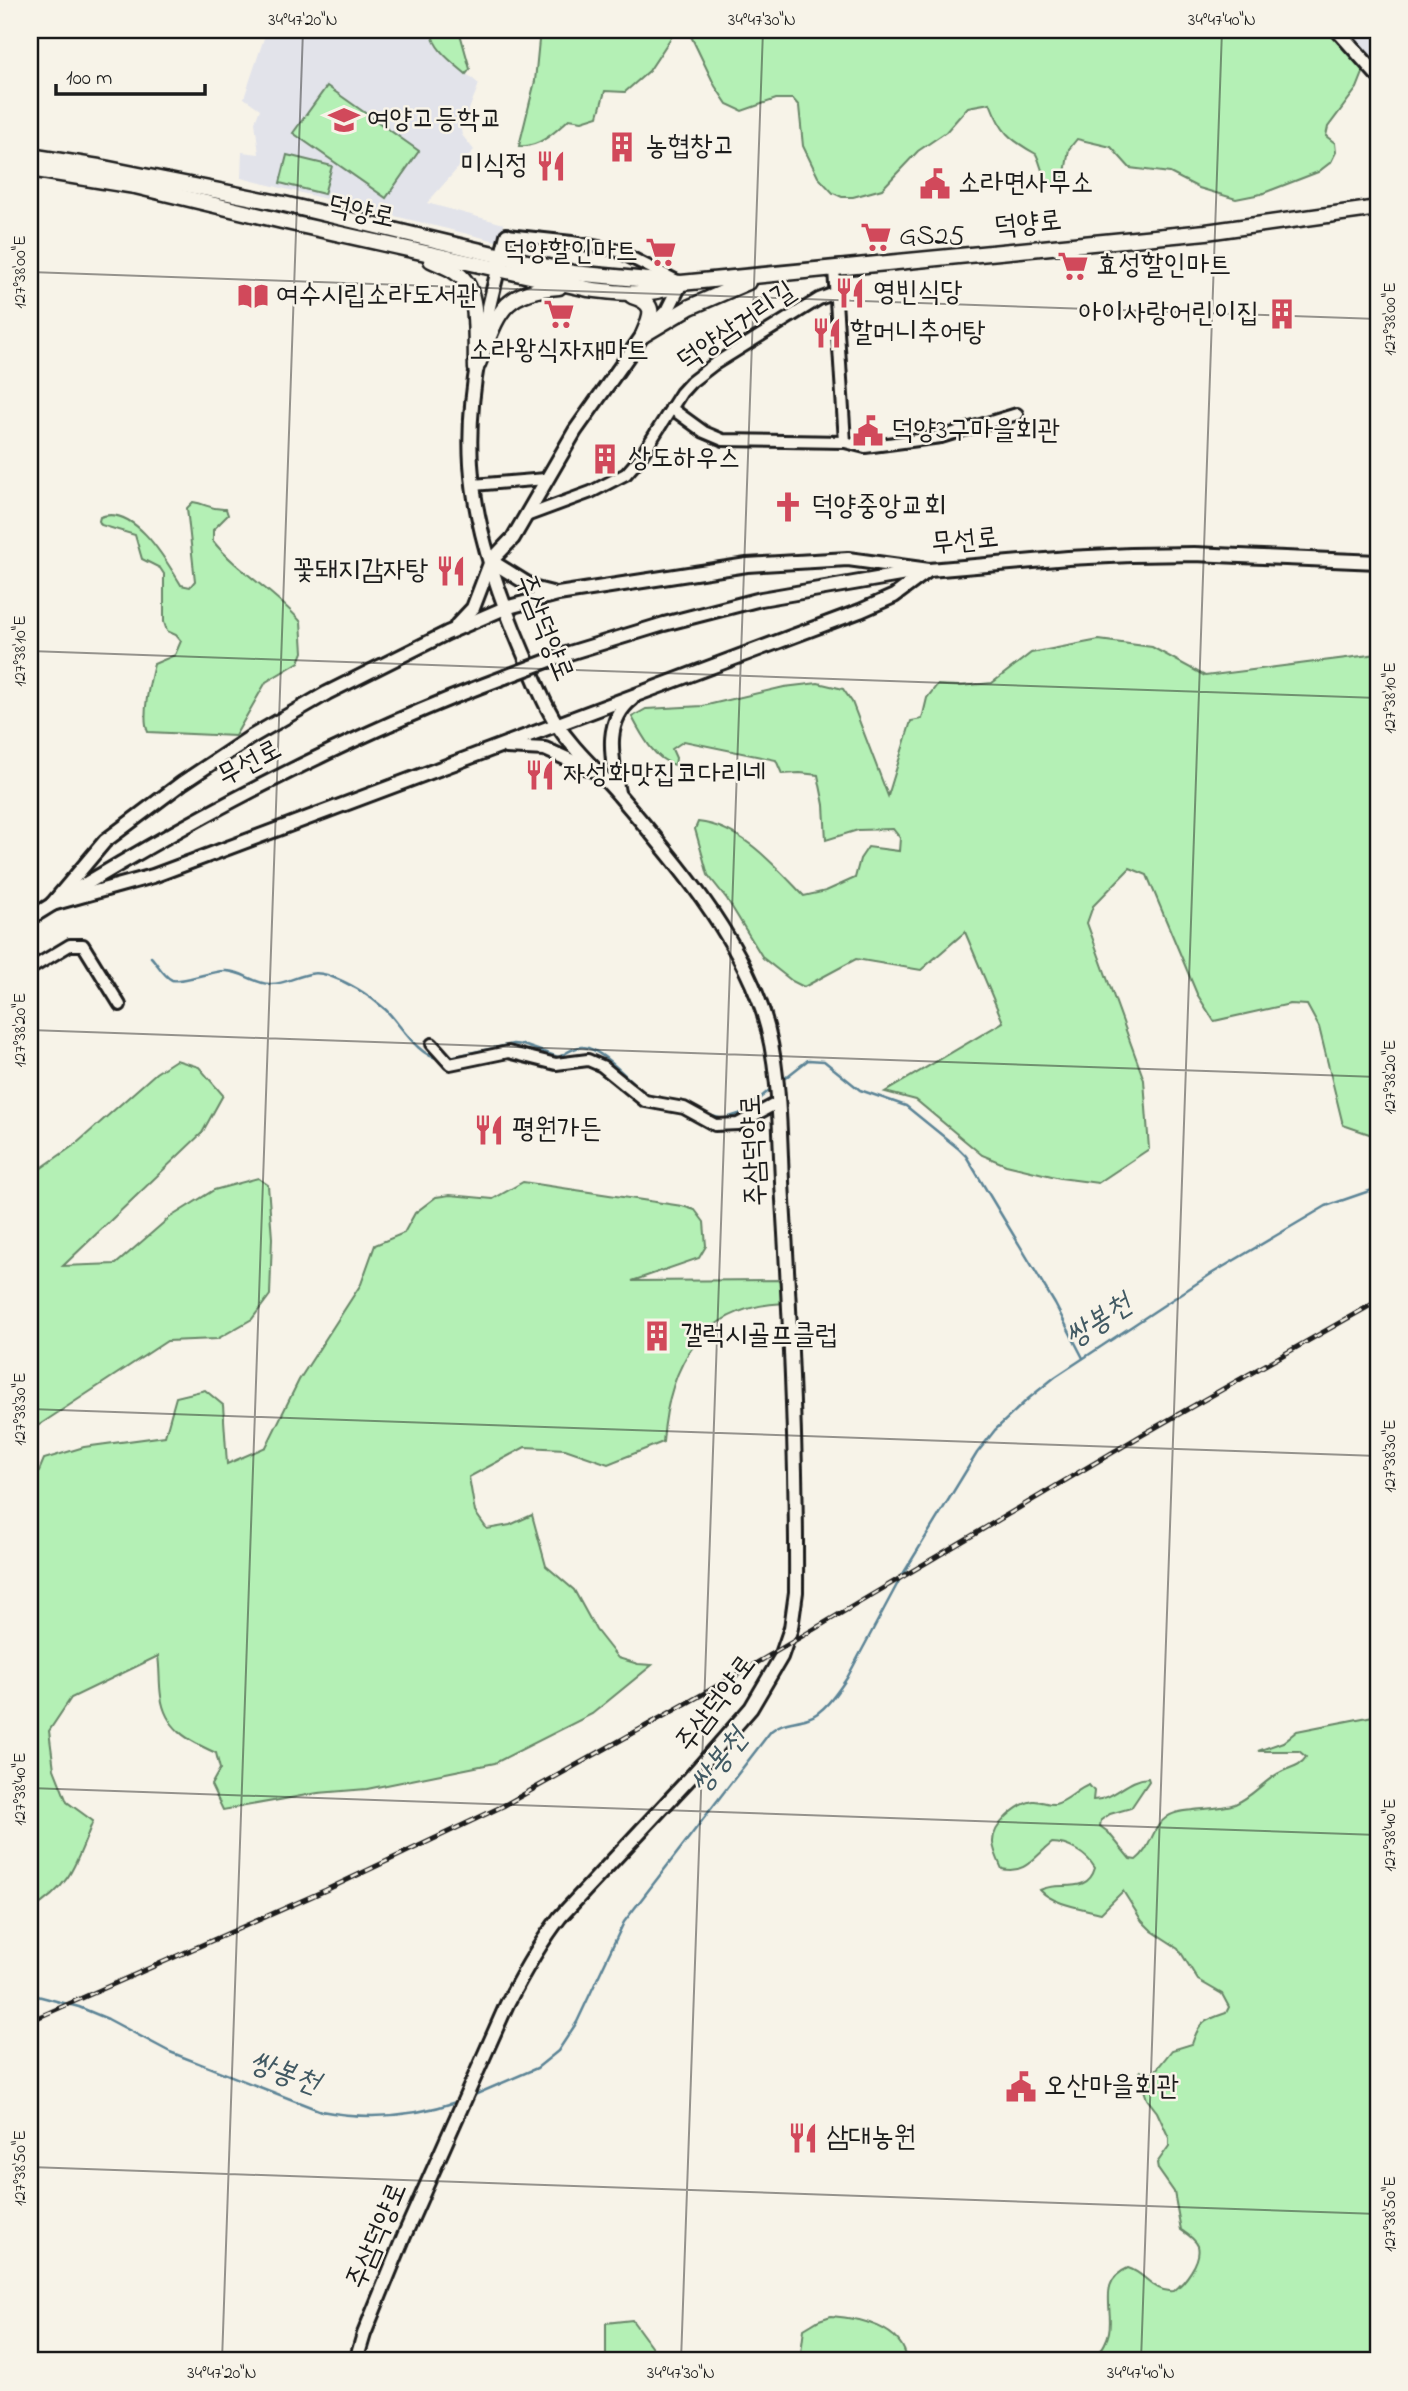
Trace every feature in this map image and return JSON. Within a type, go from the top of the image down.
[{"type":"main road","name":"덕양로","points":[[34,156],[284,204],[500,263],[573,286],[626,294],[660,291],[681,284]]},
{"type":"main road","name":"덕양로","points":[[30,170],[135,186],[401,247],[591,276],[681,284],[1206,232],[1378,208]]},
{"type":"main road","points":[[282,221],[284,204]]},
{"type":"main road","points":[[401,247],[452,270],[466,281],[472,297],[476,369]]},
{"type":"main road","points":[[643,335],[699,303],[762,276]]},
{"type":"main road","points":[[476,369],[496,322],[511,300],[531,290],[573,286]]},
{"type":"main road","points":[[626,294],[643,300],[650,308],[651,316],[643,335]]},
{"type":"street","points":[[1337,30],[1378,76]]},
{"type":"street","points":[[447,633],[473,608],[491,561],[473,485],[470,442],[476,369],[507,235],[606,248],[626,254],[681,284]]},
{"type":"street","name":"덕양삼거리길","points":[[834,269],[845,442]]},
{"type":"street","name":"주삼덕양로","points":[[356,2361],[383,2286],[485,2052],[507,2004],[543,1939],[751,1708],[773,1674],[788,1641],[793,1616],[796,1561],[787,1280],[775,1076],[762,1010],[731,945],[703,900],[618,793],[557,725],[505,608],[491,561],[511,542],[575,431],[643,335],[667,311],[681,284]]},
{"type":"street","name":"덕양삼거리길","points":[[526,516],[591,492],[626,474],[691,382],[819,299],[835,293]]},
{"type":"street","name":"덕양삼거리길","points":[[671,408],[704,432],[723,440],[845,442],[865,447],[942,436],[1017,414]]},
{"type":"street","points":[[473,485],[546,479]]},
{"type":"street","name":"무선로","points":[[30,918],[175,831],[299,765],[402,718],[505,677],[566,654],[663,624],[761,599],[929,570],[1131,555],[1378,562]]},
{"type":"street","points":[[52,904],[105,841],[182,783],[251,737],[327,693],[447,633],[505,608],[558,594],[747,565],[827,559],[869,561],[929,570]]},
{"type":"street","points":[[491,561],[540,591],[558,594]]},
{"type":"street","points":[[52,904],[153,876],[878,604],[894,596],[929,570]]},
{"type":"street","points":[[618,793],[611,755],[612,736],[620,711],[637,695]]},
{"type":"street","points":[[495,748],[545,749],[598,773]]},
{"type":"street","points":[[30,969],[70,944],[83,945],[120,1005]]},
{"type":"street","points":[[432,1044],[448,1062],[457,1064],[508,1052],[556,1064],[588,1060],[602,1066],[645,1101],[684,1108],[715,1125],[738,1124],[777,1100]]},
{"type":"shaded area","name":"여양고등학교","points":[[254,30],[431,30],[431,37],[444,55],[479,84],[461,130],[474,150],[427,203],[504,224],[500,242],[241,178],[242,152],[259,154],[255,122],[260,109],[244,98],[265,35]]},
{"type":"shaded area","points":[[1337,30],[1378,30],[1378,76]]},
{"type":"green space","points":[[431,30],[459,30],[470,69],[466,74],[439,49]]},
{"type":"green space","points":[[540,30],[676,30],[649,71],[625,92],[605,91],[598,116],[582,121],[569,119],[540,142],[519,146],[535,81]]},
{"type":"green space","points":[[679,30],[1337,30],[1367,63],[1357,88],[1328,127],[1326,136],[1335,143],[1336,152],[1331,162],[1318,172],[1261,194],[1236,199],[1199,188],[1170,173],[1130,168],[1111,147],[1077,139],[1069,149],[1065,173],[1059,186],[1053,185],[1046,180],[1036,154],[1012,139],[1002,128],[990,103],[968,107],[946,132],[918,151],[882,189],[853,197],[842,197],[833,193],[818,177],[803,146],[799,106],[793,99],[776,99],[742,111],[727,104],[715,86],[689,32]]},
{"type":"green space","points":[[327,86],[419,151],[386,198],[293,133]]},
{"type":"green space","points":[[287,155],[332,166],[324,194],[280,183]]},
{"type":"green space","points":[[193,502],[226,509],[228,515],[213,530],[213,541],[301,622],[303,652],[299,662],[266,682],[235,736],[148,732],[146,708],[154,664],[175,655],[181,641],[167,631],[164,622],[164,574],[160,568],[142,559],[135,535],[101,525],[99,521],[100,517],[113,515],[137,527],[158,550],[181,585],[190,587],[195,581],[187,508]]},
{"type":"green space","points":[[1099,640],[1152,647],[1205,676],[1378,654],[1378,1137],[1343,1125],[1319,1027],[1307,1005],[1290,1004],[1214,1021],[1197,994],[1147,875],[1130,868],[1093,906],[1087,923],[1144,1080],[1149,1149],[1098,1183],[1060,1178],[1006,1165],[982,1155],[916,1100],[885,1092],[1003,1022],[965,932],[921,970],[856,959],[804,987],[763,958],[727,899],[708,875],[695,829],[698,822],[714,825],[743,839],[769,860],[804,896],[826,891],[855,878],[860,859],[868,847],[899,851],[900,838],[893,829],[858,830],[826,840],[824,805],[818,775],[782,774],[776,760],[684,741],[672,749],[676,758],[675,765],[655,752],[632,717],[646,709],[703,706],[784,687],[818,683],[843,689],[852,702],[888,796],[911,721],[922,719],[927,698],[937,685],[992,683],[1031,653]]},
{"type":"green space","points":[[176,1060],[199,1067],[223,1095],[202,1133],[63,1266],[116,1264],[169,1218],[214,1190],[258,1178],[268,1185],[272,1238],[270,1295],[252,1319],[217,1339],[167,1341],[30,1431],[30,1176],[77,1143],[156,1073]]},
{"type":"green space","points":[[523,1182],[695,1210],[704,1222],[706,1246],[699,1258],[632,1281],[787,1280],[788,1303],[758,1306],[733,1314],[712,1327],[695,1343],[673,1387],[663,1442],[608,1464],[565,1449],[525,1447],[469,1477],[475,1512],[487,1529],[510,1525],[532,1515],[546,1566],[574,1590],[596,1630],[618,1658],[652,1665],[592,1714],[495,1763],[367,1789],[318,1793],[223,1810],[211,1785],[220,1769],[216,1753],[188,1738],[167,1717],[161,1696],[158,1656],[71,1698],[49,1731],[54,1769],[67,1802],[93,1821],[64,1883],[30,1911],[30,1485],[33,1485],[44,1459],[84,1447],[165,1436],[176,1397],[205,1390],[223,1405],[227,1464],[266,1447],[299,1380],[361,1284],[375,1245],[404,1233],[415,1213],[436,1197],[450,1195],[493,1199]]},
{"type":"green space","points":[[1378,1715],[1378,2361],[1094,2361],[1108,2336],[1110,2288],[1118,2274],[1128,2268],[1160,2289],[1174,2291],[1191,2271],[1199,2252],[1195,2241],[1181,2230],[1174,2192],[1158,2169],[1157,2163],[1169,2146],[1169,2138],[1157,2112],[1147,2099],[1140,2071],[1152,2075],[1172,2050],[1192,2044],[1197,2031],[1204,2023],[1226,2013],[1229,2007],[1222,1994],[1198,1980],[1178,1948],[1142,1921],[1123,1891],[1101,1913],[1060,1903],[1040,1890],[1086,1882],[1095,1868],[1082,1854],[1071,1847],[1052,1843],[1023,1867],[1002,1869],[993,1843],[997,1829],[1007,1816],[1027,1803],[1036,1801],[1055,1804],[1089,1785],[1094,1791],[1093,1800],[1101,1799],[1140,1779],[1148,1778],[1149,1781],[1131,1808],[1110,1814],[1101,1820],[1100,1826],[1130,1859],[1136,1860],[1167,1817],[1181,1812],[1235,1804],[1274,1776],[1301,1763],[1306,1757],[1299,1751],[1258,1751],[1283,1742],[1297,1731]]},
{"type":"green space","points":[[831,2316],[878,2326],[897,2339],[904,2349],[907,2361],[800,2361],[804,2329]]},
{"type":"green space","points":[[632,2320],[662,2361],[571,2361],[606,2356],[606,2323]]},
{"type":"waterway","points":[[151,957],[172,980],[230,971],[258,982],[277,984],[305,975],[327,975],[373,999],[418,1047],[425,1053],[440,1058]]},
{"type":"waterway","points":[[450,1057],[513,1044],[558,1057],[583,1047],[609,1060],[650,1097]]},
{"type":"waterway","points":[[780,1082],[808,1060],[824,1061],[860,1090],[906,1106],[959,1149],[966,1156],[1055,1304],[1083,1358]]},
{"type":"waterway","points":[[667,1100],[687,1103],[708,1115],[723,1119],[742,1113],[772,1088]]},
{"type":"waterway","name":"쌍봉천","points":[[472,2096],[537,2068],[558,2051],[577,2022],[624,1922],[771,1731],[814,1715],[825,1707],[847,1678],[900,1579],[977,1453],[995,1430],[1055,1377],[1211,1274],[1326,1206],[1378,1188]]},
{"type":"waterway","name":"쌍봉천","points":[[30,1994],[79,2007],[170,2052],[321,2111],[373,2116],[408,2114],[459,2101]]},
{"type":"railway","points":[[30,2021],[326,1890],[503,1806],[728,1680],[1142,1435],[1378,1301]]},
{"type":"place","name":"여양고등학교","points":[[344,120]]},
{"type":"place","name":"농협창고","points":[[622,147]]},
{"type":"place","name":"미식정","points":[[551,166]]},
{"type":"place","name":"소라면사무소","points":[[935,184]]},
{"type":"place","name":"GS25","points":[[876,237]]},
{"type":"place","name":"덕양할인마트","points":[[661,252]]},
{"type":"place","name":"효성할인마트","points":[[1073,266]]},
{"type":"place","name":"영빈식당","points":[[850,293]]},
{"type":"place","name":"여수시립소라도서관","points":[[253,296]]},
{"type":"place","name":"소라왕식자재마트","points":[[559,314]]},
{"type":"place","name":"아이사랑어린이집","points":[[1282,314]]},
{"type":"place","name":"할머니추어탕","points":[[827,333]]},
{"type":"place","name":"덕양3구마을회관","points":[[868,431]]},
{"type":"place","name":"상도하우스","points":[[605,459]]},
{"type":"place","name":"덕양중앙교회","points":[[788,507]]},
{"type":"place","name":"꽃돼지감자탕","points":[[451,571]]},
{"type":"place","name":"자성화맛집코다리네","points":[[540,775]]},
{"type":"place","name":"평원가든","points":[[489,1130]]},
{"type":"place","name":"갤럭시골프클럽","points":[[657,1336]]},
{"type":"place","name":"오산마을회관","points":[[1021,2087]]},
{"type":"place","name":"삼대농원","points":[[803,2138]]}]
